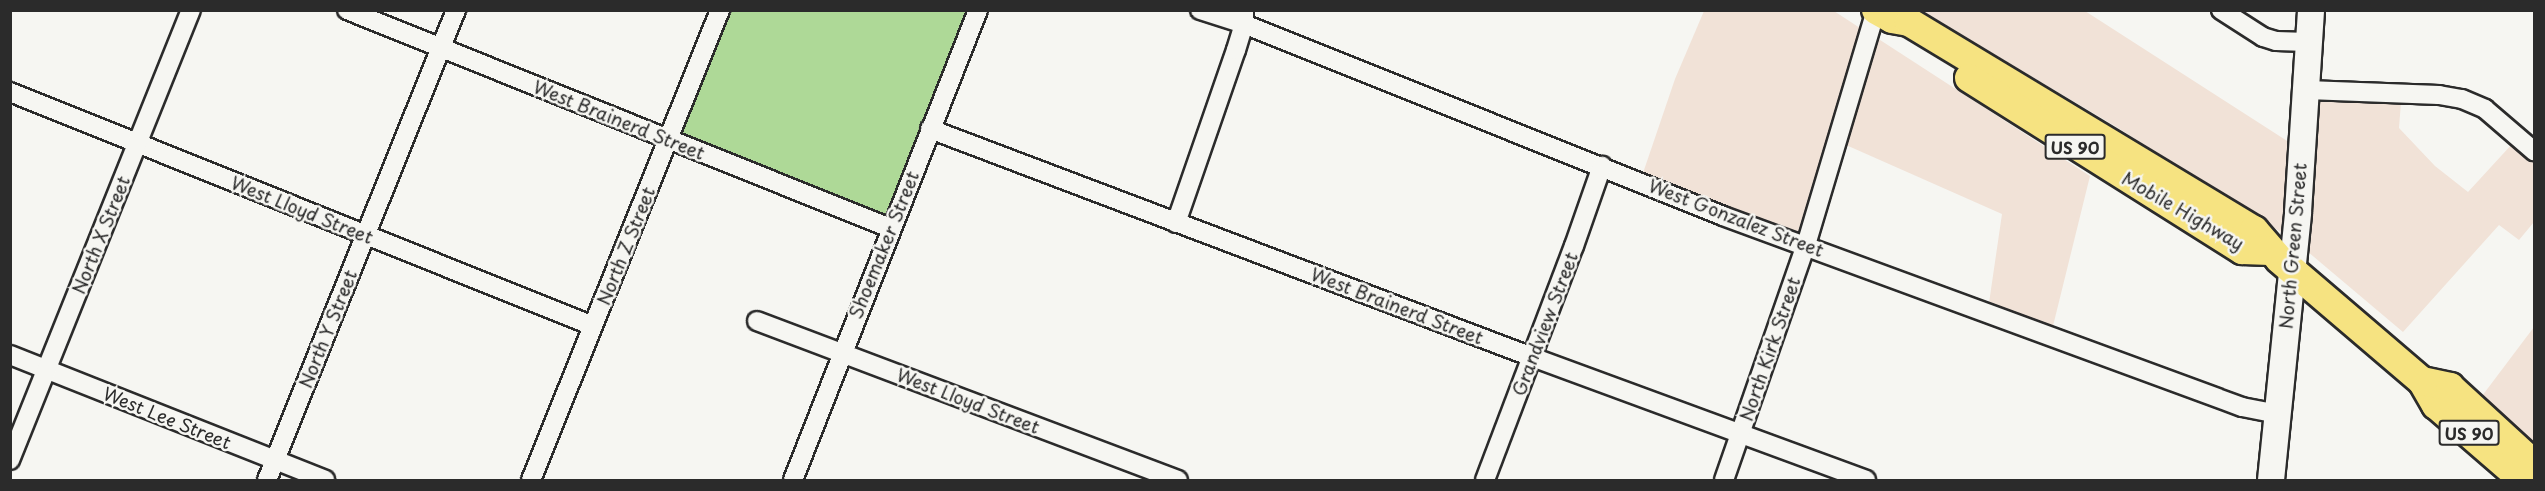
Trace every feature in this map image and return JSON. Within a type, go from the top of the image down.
[{"type":"main road","name":"Mobile Highway","points":[[1880,13],[1902,34],[2023,114],[2232,244],[2242,250],[2270,251],[2422,381],[2436,405],[2523,480]]},
{"type":"main road","name":"Mobile Highway","points":[[2422,381],[2450,387],[2535,464]]},
{"type":"street","name":"North X Street","points":[[10,460],[191,10]]},
{"type":"street","name":"West Brainerd Street","points":[[347,10],[890,228]]},
{"type":"street","name":"North Y Street","points":[[267,480],[456,10]]},
{"type":"street","name":"North Z Street","points":[[531,480],[720,10]]},
{"type":"street","name":"Shoemaker Street","points":[[793,480],[890,228],[978,10]]},
{"type":"street","name":"West Gonzalez Street","points":[[1200,10],[1244,17],[1723,216],[2242,407],[2277,414]]},
{"type":"street","points":[[2221,10],[2276,41],[2308,42]]},
{"type":"street","name":"North Green Street","points":[[2271,480],[2307,90],[2310,10]]},
{"type":"street","name":"North Kirk Street","points":[[1724,480],[1806,245],[1880,13]]},
{"type":"street","points":[[1176,223],[1244,17]]},
{"type":"street","points":[[2307,90],[2439,94],[2462,99],[2485,109],[2535,152]]},
{"type":"street","name":"West Lloyd Street","points":[[10,92],[593,326]]},
{"type":"street","name":"West Brainerd Street","points":[[930,129],[1532,357],[1866,480]]},
{"type":"street","name":"Grandview Street","points":[[1485,480],[1602,166]]},
{"type":"street","name":"West Lloyd Street","points":[[757,321],[1178,480]]},
{"type":"street","name":"West Lee Street","points":[[10,355],[325,480]]},
{"type":"shaded area","points":[[1704,11],[1834,11],[1863,30],[1801,235],[1643,173],[1675,79]]},
{"type":"shaded area","points":[[1921,11],[2085,11],[2295,146],[2287,236],[2115,126]]},
{"type":"shaded area","points":[[1877,38],[2090,176],[2053,326],[1989,303],[2002,214],[1846,145]]},
{"type":"shaded area","points":[[2313,99],[2401,102],[2399,128],[2435,166],[2468,192],[2513,143],[2534,163],[2534,222],[2519,240],[2499,225],[2403,332],[2301,246]]},
{"type":"shaded area","points":[[2534,327],[2534,445],[2482,396]]},
{"type":"green space","points":[[728,11],[970,11],[887,217],[678,134]]}]
